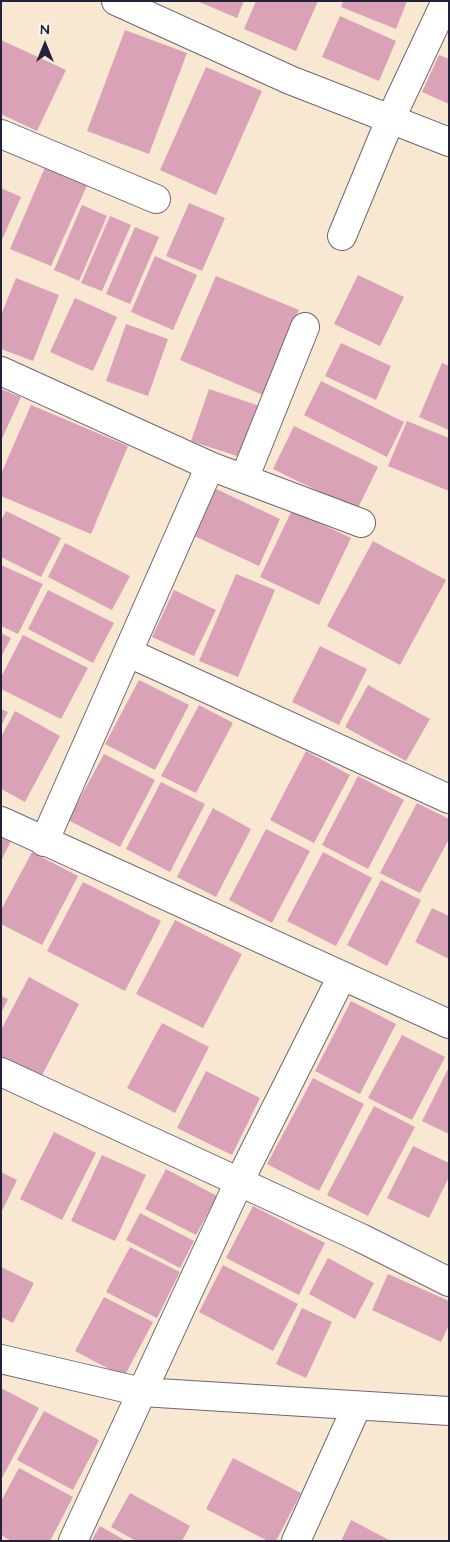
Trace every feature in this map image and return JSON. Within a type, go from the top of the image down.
[{"type":"street","points":[[116,1],[160,10],[290,80],[449,142]]},
{"type":"street","points":[[342,236],[390,120],[446,1]]},
{"type":"street","points":[[1,134],[156,200]]},
{"type":"street","points":[[244,479],[305,327]]},
{"type":"street","points":[[1,371],[210,466],[361,524]]},
{"type":"street","points":[[44,842],[210,466]]},
{"type":"street","points":[[129,653],[449,799]]},
{"type":"street","points":[[1,821],[449,1024]]},
{"type":"street","points":[[73,1541],[240,1182],[342,976]]},
{"type":"street","points":[[1,1072],[240,1182],[449,1282]]},
{"type":"street","points":[[1,1359],[142,1392],[449,1411]]},
{"type":"street","points":[[296,1541],[357,1406]]},
{"type":"building","points":[[197,1],[244,1],[237,18]]},
{"type":"building","points":[[256,1],[318,1],[296,51],[244,29]]},
{"type":"building","points":[[343,1],[407,1],[396,29],[341,7]]},
{"type":"building","points":[[340,16],[396,41],[379,81],[322,57]]},
{"type":"building","points":[[125,30],[187,53],[149,154],[87,131]]},
{"type":"building","points":[[1,40],[66,70],[37,131],[1,114]]},
{"type":"building","points":[[439,55],[449,59],[449,104],[422,92]]},
{"type":"building","points":[[206,67],[262,91],[216,195],[160,170]]},
{"type":"building","points":[[46,165],[88,183],[51,266],[10,249]]},
{"type":"building","points":[[1,188],[21,197],[1,242]]},
{"type":"building","points":[[189,203],[225,218],[202,271],[166,256]]},
{"type":"building","points":[[82,205],[107,216],[79,281],[54,270]]},
{"type":"building","points":[[110,216],[131,225],[102,291],[81,283]]},
{"type":"building","points":[[135,227],[159,237],[130,304],[106,294]]},
{"type":"building","points":[[155,256],[197,275],[173,330],[131,312]]},
{"type":"building","points":[[358,275],[404,297],[380,346],[334,324]]},
{"type":"building","points":[[216,276],[299,310],[263,395],[180,360]]},
{"type":"building","points":[[16,278],[59,295],[33,361],[1,349],[1,315]]},
{"type":"building","points":[[75,298],[117,317],[93,371],[50,352]]},
{"type":"building","points":[[126,324],[168,339],[148,396],[106,381]]},
{"type":"building","points":[[341,343],[391,366],[376,400],[325,376]]},
{"type":"building","points":[[442,363],[449,366],[449,430],[419,417]]},
{"type":"building","points":[[321,381],[404,422],[387,457],[304,415]]},
{"type":"building","points":[[1,389],[21,397],[1,441]]},
{"type":"building","points":[[209,389],[263,407],[246,459],[191,441]]},
{"type":"building","points":[[31,405],[128,446],[91,534],[1,496],[1,474]]},
{"type":"building","points":[[407,421],[449,438],[449,491],[388,466]]},
{"type":"building","points":[[294,426],[378,467],[357,510],[273,469]]},
{"type":"building","points":[[214,488],[280,519],[259,566],[192,535]]},
{"type":"building","points":[[292,510],[351,538],[319,605],[260,577]]},
{"type":"building","points":[[6,511],[61,538],[41,577],[1,557],[1,520]]},
{"type":"building","points":[[373,541],[446,580],[400,665],[327,626]]},
{"type":"building","points":[[65,543],[130,576],[112,610],[48,577]]},
{"type":"building","points":[[1,565],[43,584],[18,634],[1,626]]},
{"type":"building","points":[[236,574],[275,590],[238,677],[199,661]]},
{"type":"building","points":[[48,590],[114,623],[93,663],[28,629]]},
{"type":"building","points":[[174,590],[216,610],[194,656],[152,637]]},
{"type":"building","points":[[1,633],[11,638],[1,657]]},
{"type":"building","points":[[23,635],[88,668],[61,719],[1,689],[1,677]]},
{"type":"building","points":[[320,646],[367,669],[339,725],[292,702]]},
{"type":"building","points":[[139,680],[189,705],[155,770],[105,744]]},
{"type":"building","points":[[368,685],[430,719],[406,761],[345,727]]},
{"type":"building","points":[[199,705],[233,723],[196,793],[161,776]]},
{"type":"building","points":[[1,709],[8,712],[1,726]]},
{"type":"building","points":[[15,711],[60,736],[25,802],[1,789],[1,737]]},
{"type":"building","points":[[306,751],[350,775],[314,843],[270,820]]},
{"type":"building","points":[[104,754],[155,780],[120,847],[68,820]]},
{"type":"building","points":[[358,776],[404,800],[368,869],[322,845]]},
{"type":"building","points":[[161,782],[205,804],[170,872],[126,849]]},
{"type":"building","points":[[417,803],[449,819],[449,839],[420,893],[380,873]]},
{"type":"building","points":[[213,808],[251,829],[216,897],[177,877]]},
{"type":"building","points":[[1,829],[14,835],[1,861]]},
{"type":"building","points":[[266,829],[310,851],[272,923],[229,900]]},
{"type":"building","points":[[32,852],[78,876],[42,945],[1,924],[1,910]]},
{"type":"building","points":[[323,852],[372,878],[336,946],[287,921]]},
{"type":"building","points":[[381,880],[421,900],[387,966],[347,945]]},
{"type":"building","points":[[83,882],[161,921],[125,991],[47,951]]},
{"type":"building","points":[[432,908],[449,916],[449,959],[415,942]]},
{"type":"building","points":[[175,920],[242,954],[203,1028],[136,994]]},
{"type":"building","points":[[29,977],[79,1004],[39,1081],[1,1062],[1,1030]]},
{"type":"building","points":[[1,996],[8,999],[1,1013]]},
{"type":"building","points":[[351,1001],[396,1024],[360,1094],[315,1071]]},
{"type":"building","points":[[162,1023],[209,1047],[175,1113],[127,1088]]},
{"type":"building","points":[[402,1035],[445,1057],[412,1120],[368,1098]]},
{"type":"building","points":[[449,1067],[449,1134],[422,1121]]},
{"type":"building","points":[[206,1071],[260,1098],[232,1155],[177,1128]]},
{"type":"building","points":[[313,1078],[364,1104],[319,1191],[267,1164]]},
{"type":"building","points":[[374,1106],[415,1127],[368,1216],[327,1195]]},
{"type":"building","points":[[54,1132],[96,1153],[62,1220],[20,1199]]},
{"type":"building","points":[[413,1146],[449,1163],[449,1177],[429,1218],[387,1198]]},
{"type":"building","points":[[102,1155],[146,1175],[115,1241],[71,1221]]},
{"type":"building","points":[[166,1169],[217,1196],[196,1235],[145,1209]]},
{"type":"building","points":[[1,1172],[17,1180],[1,1213]]},
{"type":"building","points":[[253,1206],[325,1243],[299,1295],[226,1258]]},
{"type":"building","points":[[140,1213],[194,1241],[180,1268],[126,1240]]},
{"type":"building","points":[[130,1247],[180,1272],[157,1318],[106,1292]]},
{"type":"building","points":[[328,1258],[374,1283],[355,1319],[309,1294]]},
{"type":"building","points":[[223,1265],[298,1304],[273,1351],[199,1312]]},
{"type":"building","points":[[1,1267],[34,1283],[13,1323],[1,1317]]},
{"type":"building","points":[[388,1274],[449,1301],[449,1325],[441,1342],[372,1310]]},
{"type":"building","points":[[104,1297],[153,1322],[124,1377],[75,1351]]},
{"type":"building","points":[[302,1308],[332,1322],[306,1378],[276,1364]]},
{"type":"building","points":[[1,1388],[39,1408],[1,1480]]},
{"type":"building","points":[[44,1411],[99,1440],[73,1490],[17,1460]]},
{"type":"building","points":[[233,1458],[301,1493],[276,1541],[268,1541],[206,1509]]},
{"type":"building","points":[[19,1468],[73,1497],[50,1541],[11,1541],[1,1535],[1,1501]]},
{"type":"building","points":[[130,1493],[190,1526],[182,1541],[136,1541],[111,1527]]},
{"type":"building","points":[[351,1520],[391,1541],[341,1541]]},
{"type":"building","points":[[100,1526],[126,1541],[91,1541]]}]
